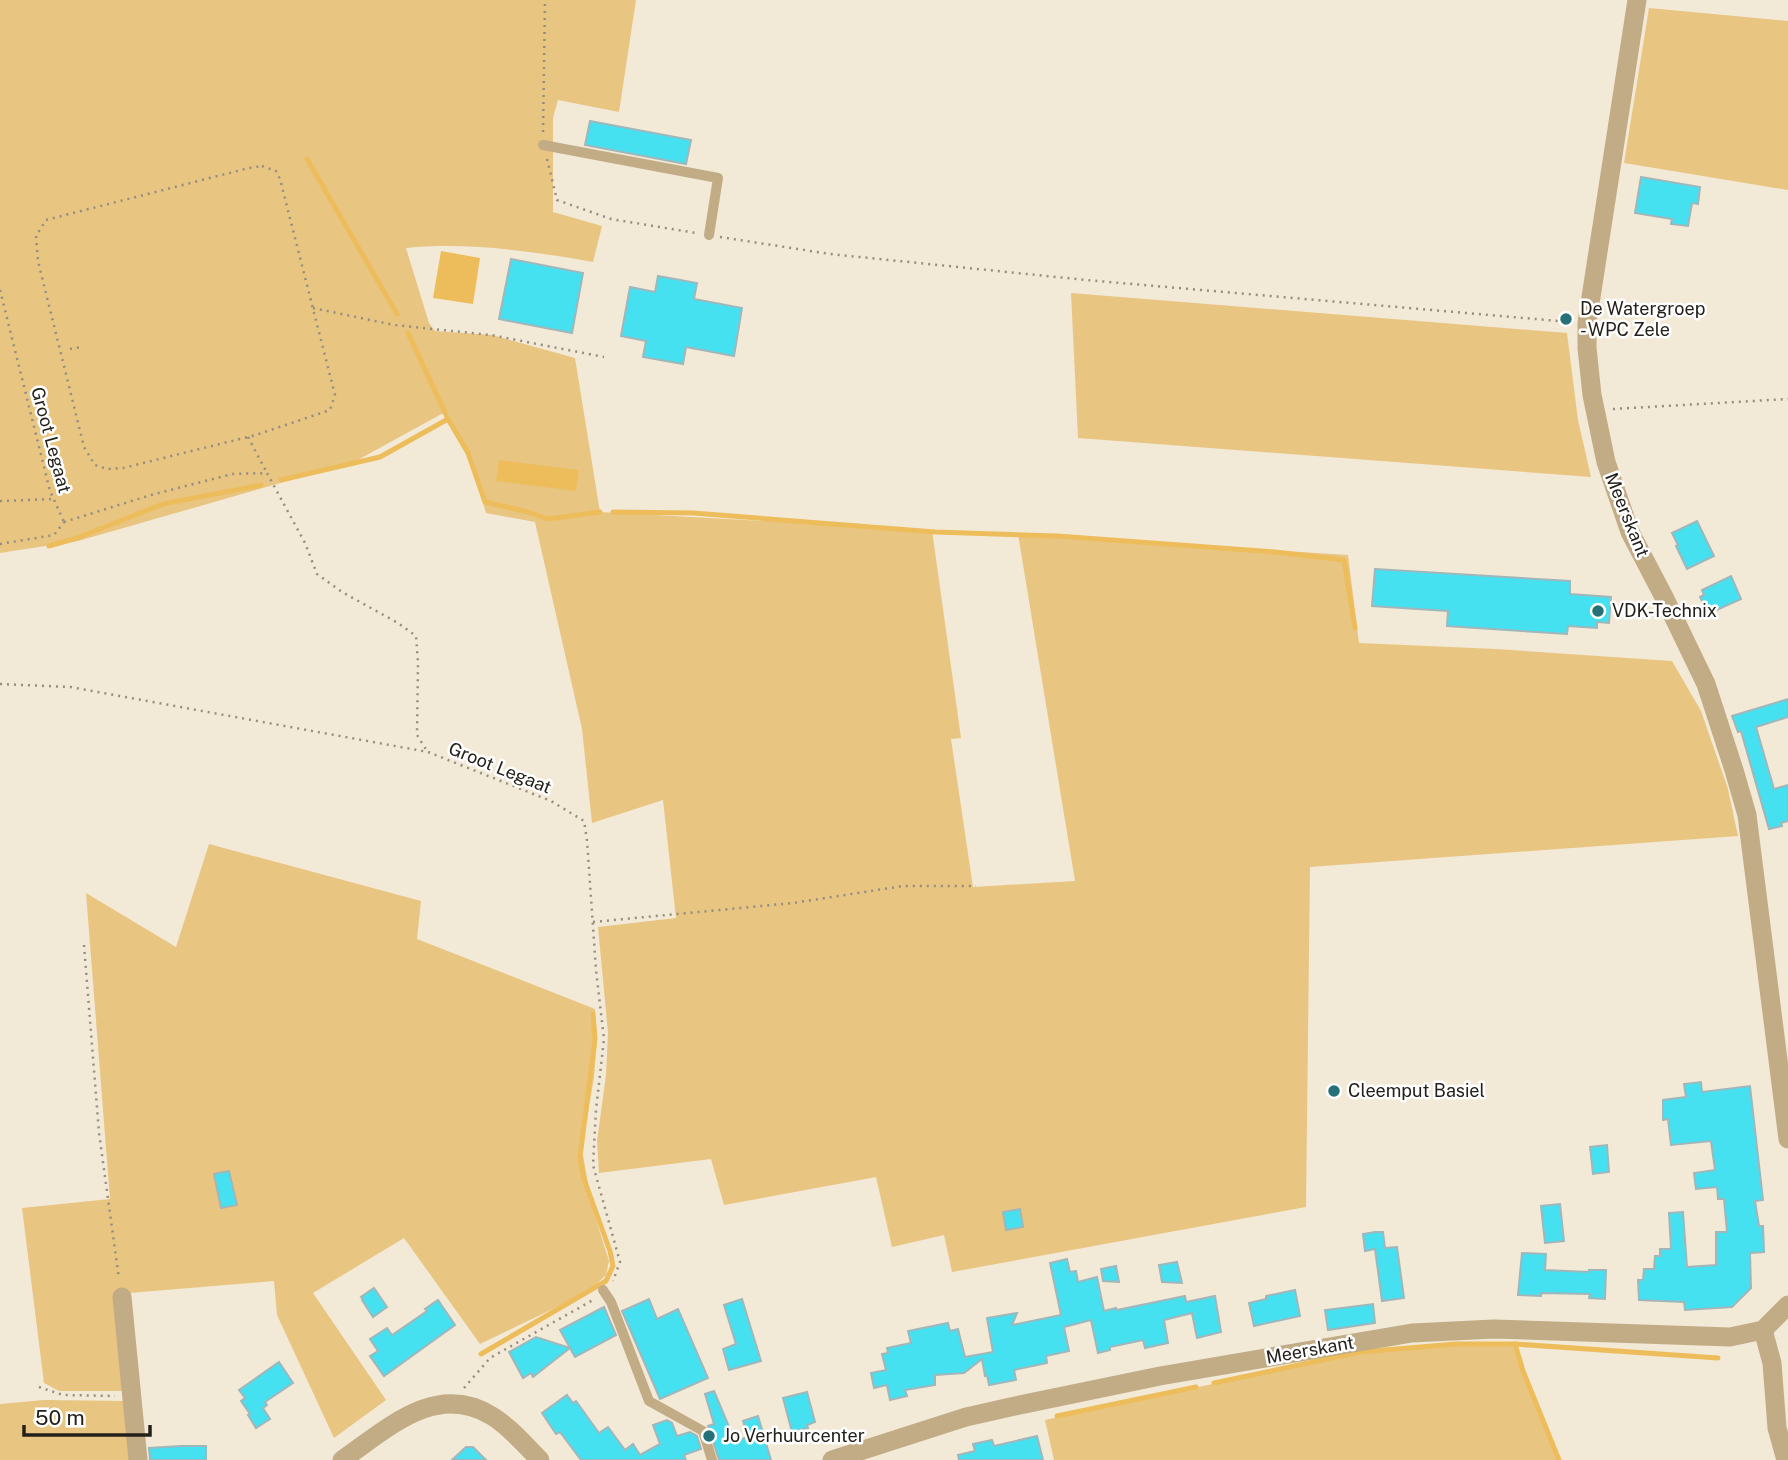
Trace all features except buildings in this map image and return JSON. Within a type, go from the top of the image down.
[{"type":"street","name":"Meerskant","points":[[1637,0],[1587,323],[1587,348],[1595,410],[1606,462],[1630,532],[1706,684],[1744,804],[1788,1139]]},
{"type":"street","points":[[121,1297],[138,1460]]},
{"type":"street","points":[[1786,1460],[1777,1428],[1772,1363],[1763,1330],[1788,1305]]},
{"type":"street","name":"Meerskant","points":[[832,1460],[966,1417],[1016,1406],[1160,1376],[1412,1333],[1494,1329],[1730,1337],[1763,1330]]},
{"type":"street","points":[[342,1460],[402,1418],[424,1408],[451,1404],[476,1408],[500,1421],[540,1460]]},
{"type":"lane","points":[[543,145],[718,178],[709,235]]},
{"type":"lane","points":[[603,1290],[611,1302],[649,1401],[703,1431],[712,1460]]},
{"type":"path","points":[[545,0],[543,145],[557,200],[611,219],[830,254],[1086,280],[1587,323]]},
{"type":"path","points":[[262,166],[276,171],[280,179],[313,308],[335,395],[330,410],[248,437],[123,468],[107,469],[94,465],[84,447],[38,261],[36,236],[46,220],[262,166]]},
{"type":"path","name":"Groot Legaat","points":[[0,290],[2,315],[34,422],[50,491],[64,522]]},
{"type":"path","points":[[313,308],[394,325],[491,335],[604,357]]},
{"type":"path","points":[[70,349],[80,347]]},
{"type":"path","points":[[1595,410],[1788,399]]},
{"type":"path","points":[[0,544],[54,536],[64,522],[151,495],[232,474],[267,473],[248,437]]},
{"type":"path","name":"Groot Legaat","points":[[267,473],[305,543],[317,574],[416,636],[417,735],[428,752],[551,801],[584,821],[604,1039],[593,1165],[620,1262],[614,1281],[603,1290]]},
{"type":"path","points":[[0,501],[54,499]]},
{"type":"path","points":[[0,684],[70,687],[428,752]]},
{"type":"path","points":[[593,922],[793,903],[903,886],[976,886]]},
{"type":"path","points":[[84,945],[99,1133],[121,1297]]},
{"type":"path","points":[[451,1404],[490,1358],[591,1302],[603,1290]]},
{"type":"path","points":[[38,1387],[62,1395],[132,1396]]},
{"type":"shaded area","points":[[0,0],[636,0],[619,112],[558,100],[553,118],[553,212],[602,226],[593,262],[500,249],[453,246],[406,248],[429,323],[435,331],[492,335],[575,358],[600,512],[932,530],[961,738],[951,739],[973,887],[1075,881],[1018,534],[1348,555],[1359,643],[1672,661],[1701,711],[1728,789],[1738,836],[1310,867],[1306,1207],[952,1272],[944,1235],[892,1247],[876,1177],[724,1205],[711,1159],[599,1173],[597,1141],[606,1075],[608,1033],[598,927],[676,918],[663,800],[592,823],[582,729],[535,522],[486,513],[472,467],[447,411],[354,462],[78,541],[0,553]]},
{"type":"shaded area","points":[[1649,8],[1788,21],[1788,190],[1624,163]]},
{"type":"shaded area","points":[[441,251],[480,258],[473,304],[433,298]]},
{"type":"shaded area","points":[[1071,293],[1567,333],[1578,420],[1591,477],[1078,438]]},
{"type":"shaded area","points":[[499,460],[579,470],[576,491],[496,481]]},
{"type":"shaded area","points":[[209,844],[421,901],[417,939],[595,1009],[597,1039],[594,1077],[582,1149],[592,1207],[609,1261],[606,1275],[588,1292],[480,1344],[404,1238],[313,1293],[386,1400],[334,1438],[277,1315],[274,1281],[117,1294],[127,1391],[59,1391],[44,1383],[22,1208],[110,1199],[86,893],[176,947]]},
{"type":"shaded area","points":[[1464,1342],[1514,1343],[1522,1372],[1558,1460],[1054,1460],[1045,1420],[1361,1352]]},
{"type":"shaded area","points":[[44,1400],[126,1401],[140,1460],[0,1460],[0,1404]]},
{"type":"waterway","points":[[307,159],[397,314]]},
{"type":"waterway","points":[[408,333],[448,419],[468,453],[485,502],[548,519],[600,512]]},
{"type":"waterway","points":[[281,480],[380,457],[448,419]]},
{"type":"waterway","points":[[49,546],[77,538],[163,504],[261,485]]},
{"type":"waterway","points":[[613,512],[693,513],[935,532],[1057,536],[1275,552],[1344,560],[1355,628]]},
{"type":"waterway","points":[[481,1354],[606,1281],[613,1266],[584,1179],[580,1157],[595,1039],[593,1014]]},
{"type":"waterway","points":[[1214,1383],[1360,1352],[1456,1344],[1515,1344],[1718,1358]]},
{"type":"waterway","points":[[1515,1344],[1559,1460]]},
{"type":"waterway","points":[[1057,1416],[1196,1387]]},
{"type":"place","name":"De Watergroep - WPC Zele","points":[[1566,319]]},
{"type":"place","name":"VDK-Technix","points":[[1598,611]]},
{"type":"place","name":"Cleemput Basiel","points":[[1334,1091]]},
{"type":"place","name":"Jo Verhuurcenter","points":[[709,1436]]}]
